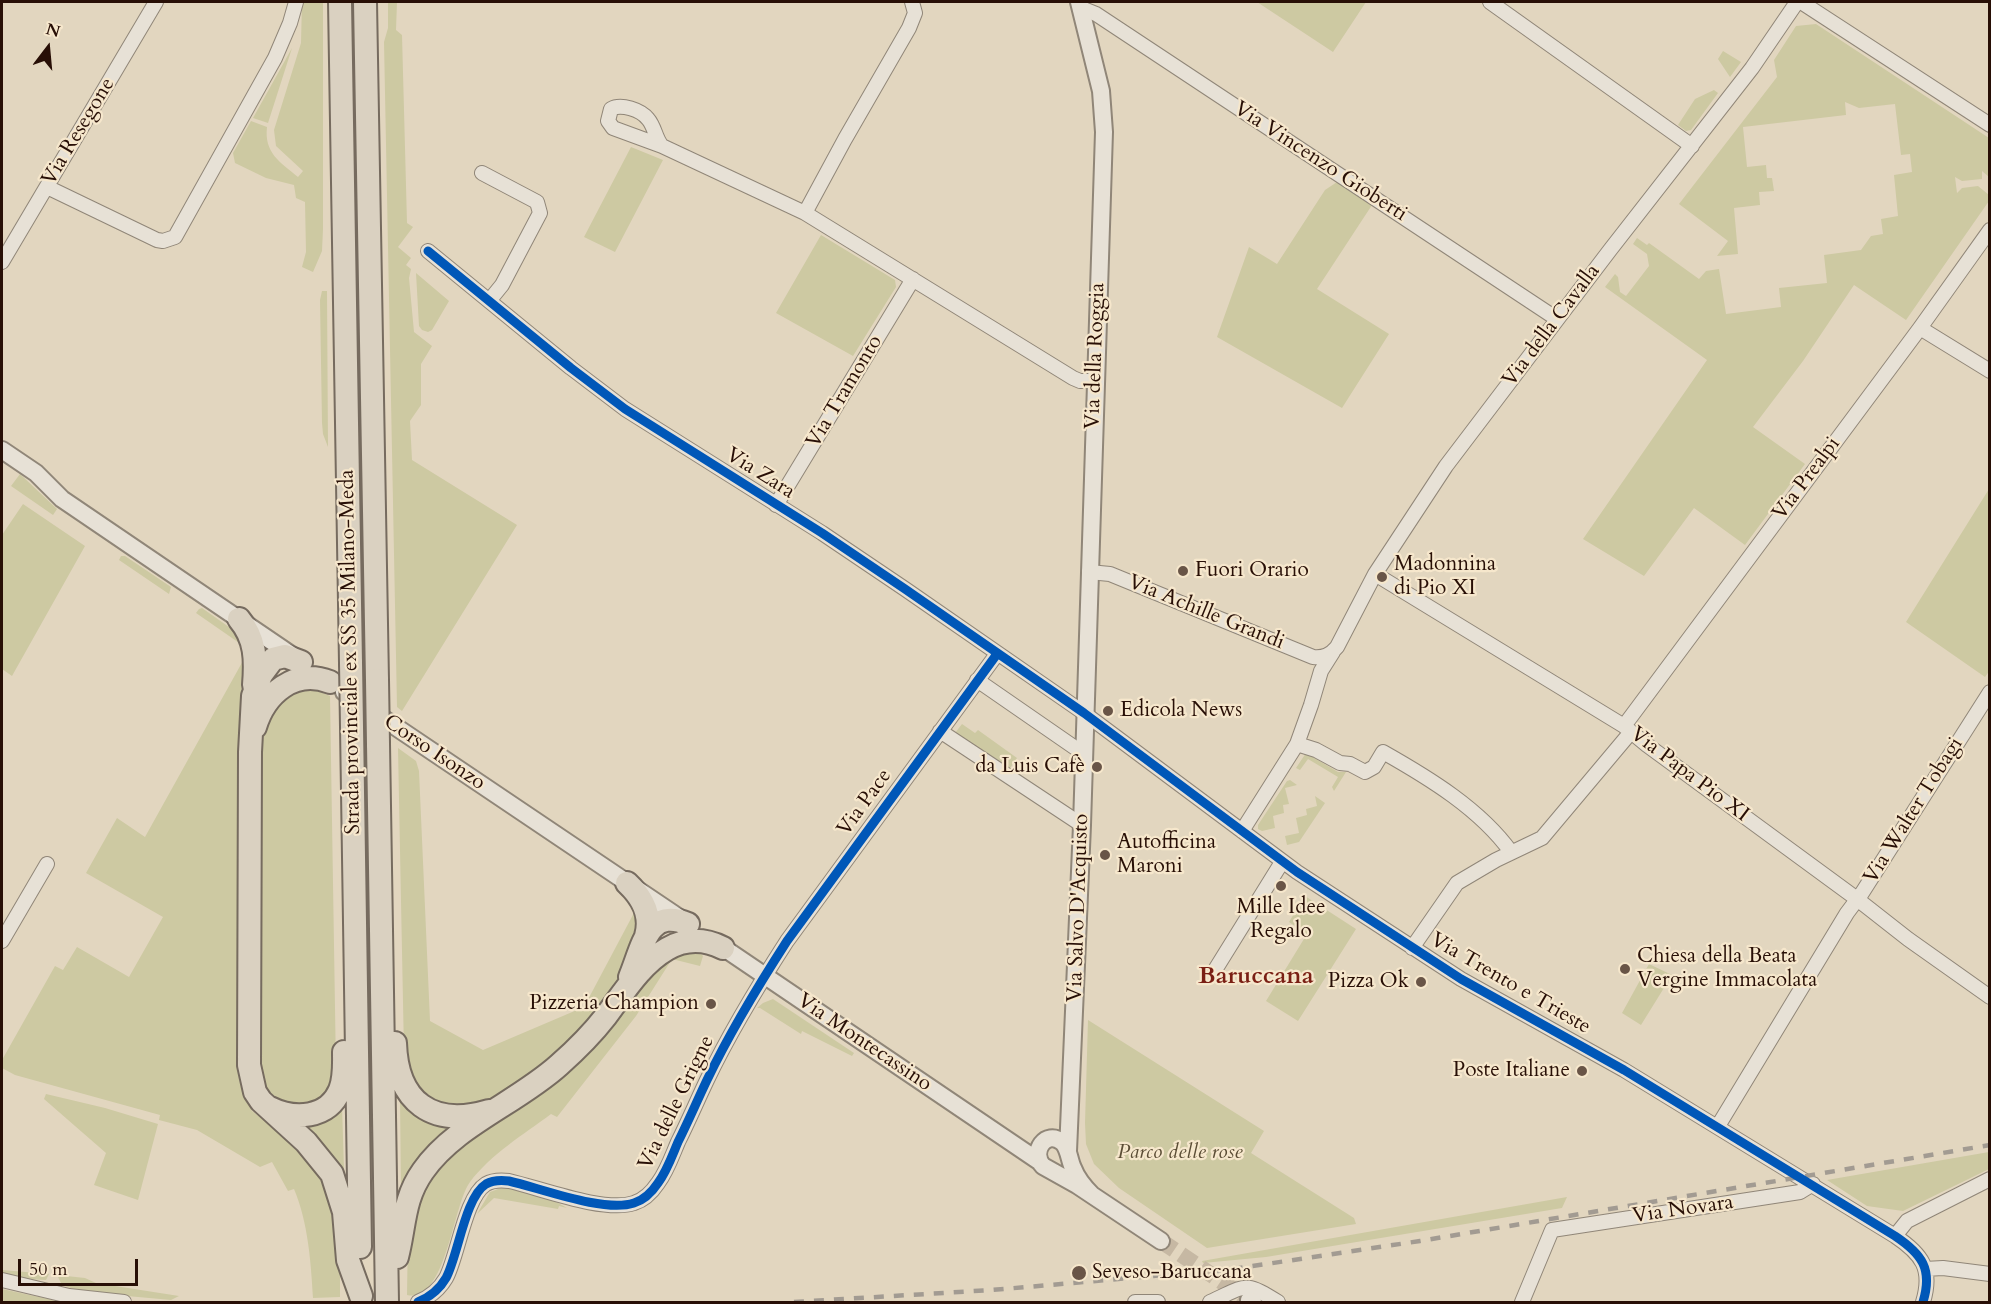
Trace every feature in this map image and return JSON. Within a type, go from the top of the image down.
[{"type":"highway","name":"Strada provinciale ex SS 35 Milano-Meda","points":[[340,2],[361,1299]]},
{"type":"highway","name":"Strada provinciale ex SS 35 Milano-Meda","points":[[365,2],[387,1299]]},
{"type":"highway","points":[[239,619],[251,635],[254,645],[255,670],[250,752],[249,1065],[255,1092],[261,1101],[306,1142],[332,1174],[344,1212],[348,1260],[361,1299]]},
{"type":"highway","points":[[253,696],[257,683],[273,659],[289,655],[286,669],[276,692]]},
{"type":"highway","points":[[250,752],[258,717],[276,692],[292,681],[314,678],[330,682]]},
{"type":"highway","points":[[619,997],[646,936],[648,924],[645,908],[636,892],[627,884]]},
{"type":"highway","points":[[646,936],[658,922],[670,915]]},
{"type":"highway","points":[[387,1299],[390,1277],[398,1254],[403,1219],[422,1172],[451,1140],[541,1081],[570,1055],[650,963],[666,939],[670,915]]},
{"type":"highway","points":[[650,963],[669,948],[692,940],[705,941],[723,948]]},
{"type":"highway","points":[[381,960],[394,1008],[396,1058],[399,1073],[405,1089],[413,1099],[433,1113],[456,1117],[487,1112],[510,1103]]},
{"type":"highway","points":[[261,1101],[269,1108],[284,1114],[307,1116],[323,1109],[336,1097],[344,1071],[345,1000],[356,963]]},
{"type":"street","name":"Via Resegone","points":[[2,262],[156,2]]},
{"type":"street","points":[[47,187],[157,240],[170,240],[179,232],[275,58],[296,2]]},
{"type":"street","points":[[805,213],[909,28],[915,12],[912,2]]},
{"type":"street","points":[[1493,2],[1692,146]]},
{"type":"street","points":[[1799,2],[1989,125]]},
{"type":"street","name":"Via della Cavalla","points":[[1319,662],[1334,650],[1375,574],[1446,466],[1752,68],[1799,2]]},
{"type":"street","name":"Via Vincenzo Gioberti","points":[[1080,5],[1557,319]]},
{"type":"street","name":"Via della Roggia","points":[[1080,5],[1103,108],[1084,713]]},
{"type":"street","points":[[662,146],[805,213],[1073,378],[1080,381],[1095,381]]},
{"type":"street","points":[[482,173],[537,202],[540,213],[502,285],[489,301]]},
{"type":"street","name":"Via Prealpi","points":[[1412,948],[1457,883],[1511,852],[1542,838],[1599,772],[1627,729],[1989,230]]},
{"type":"street","name":"Via Zara","points":[[428,251],[571,368],[625,409],[869,564],[1084,713]]},
{"type":"street","name":"Via Tramonto","points":[[776,505],[913,279]]},
{"type":"street","points":[[1920,328],[1989,371]]},
{"type":"street","name":"Corso Isonzo","points":[[2,450],[36,473],[62,499],[670,915],[723,948]]},
{"type":"street","name":"Via Achille Grandi","points":[[1089,572],[1110,574],[1319,662]]},
{"type":"street","name":"Via Papa Pio XI","points":[[1375,574],[1627,729],[1989,997]]},
{"type":"street","name":"Via Pace","points":[[765,976],[787,942],[997,654]]},
{"type":"street","points":[[1242,831],[1297,744],[1319,662]]},
{"type":"street","points":[[977,680],[1084,754]]},
{"type":"street","name":"Via Walter Tobagi","points":[[1718,1126],[1857,899],[1989,692]]},
{"type":"street","name":"Via Salvo D'Acquisto","points":[[1068,1152],[1082,825],[1084,713]]},
{"type":"street","name":"Via Trento e Trieste","points":[[1084,713],[1282,862],[1412,948],[1478,989],[1624,1070],[1813,1184],[1895,1236],[1918,1254],[1925,1269]]},
{"type":"street","points":[[940,731],[1082,825]]},
{"type":"street","points":[[1297,744],[1316,750],[1340,763],[1369,771],[1383,752],[1442,786],[1494,831],[1511,852]]},
{"type":"street","points":[[1215,970],[1282,862]]},
{"type":"street","points":[[2,941],[47,864]]},
{"type":"street","name":"Via Montecassino","points":[[723,948],[1044,1165],[1161,1241]]},
{"type":"street","name":"Via delle Grigne","points":[[418,1302],[433,1294],[446,1278],[472,1204],[481,1188],[494,1180],[509,1181],[592,1202],[614,1205],[634,1203],[648,1195],[665,1172],[737,1022],[765,976]]},
{"type":"street","name":"Via Salvo D'Acquisto","points":[[1046,1140],[1062,1126],[1071,1104]]},
{"type":"street","name":"Via Montecassino","points":[[1004,1138],[1024,1144],[1046,1140]]},
{"type":"street","points":[[1046,1140],[1060,1140],[1068,1152],[1066,1162],[1058,1168],[1044,1165],[1037,1152],[1046,1140]]},
{"type":"street","name":"Via Montecassino","points":[[1068,1152],[1077,1177],[1092,1195]]},
{"type":"street","points":[[1895,1236],[1907,1221],[1989,1179]]},
{"type":"street","name":"Via Novara","points":[[1522,1302],[1552,1230],[1800,1192],[1813,1184]]},
{"type":"street","points":[[1923,1302],[1926,1290],[1925,1269],[1943,1268],[1989,1274]]},
{"type":"street","points":[[2,1280],[69,1296],[124,1302]]},
{"type":"street","points":[[1210,1302],[1228,1297],[1244,1287],[1253,1287],[1278,1302]]},
{"type":"street","points":[[1135,1302],[1158,1302]]},
{"type":"green space","points":[[302,2],[323,2],[323,229],[322,251],[313,272],[302,267],[306,252],[305,202],[296,198],[294,185],[266,178],[235,163],[233,153],[251,121],[267,127],[268,144],[279,161],[298,177],[303,171],[276,146],[274,130],[301,43]]},
{"type":"green space","points":[[388,2],[397,2],[396,30],[402,35],[407,223],[413,227],[398,247],[411,258],[406,265],[411,269],[409,278],[414,332],[432,346],[421,364],[421,405],[410,421],[412,460],[517,525],[402,711],[397,707],[384,42],[388,28]]},
{"type":"green space","points":[[1257,2],[1366,2],[1333,52]]},
{"type":"green space","points":[[1816,24],[1989,138],[1989,177],[1982,171],[1982,179],[1962,181],[1955,177],[1957,193],[1962,188],[1978,186],[1989,195],[1989,201],[1906,320],[1854,285],[1803,361],[1753,427],[1805,464],[1745,545],[1694,508],[1644,576],[1583,539],[1707,360],[1605,287],[1615,274],[1618,277],[1620,292],[1626,296],[1649,266],[1647,254],[1633,244],[1637,238],[1647,245],[1649,243],[1699,279],[1706,271],[1719,269],[1726,314],[1781,307],[1779,288],[1827,283],[1824,255],[1861,250],[1871,236],[1883,234],[1881,219],[1898,216],[1894,175],[1912,172],[1910,154],[1901,155],[1895,104],[1859,108],[1845,102],[1846,115],[1743,127],[1747,167],[1766,165],[1767,178],[1772,178],[1774,191],[1759,192],[1760,205],[1734,208],[1738,254],[1717,256],[1728,241],[1679,204],[1777,77],[1774,60],[1796,26]]},
{"type":"green space","points":[[292,48],[268,123],[253,118]]},
{"type":"green space","points":[[1723,51],[1741,62],[1730,77],[1718,59]]},
{"type":"green space","points":[[1714,90],[1718,93],[1691,130],[1686,131],[1678,125],[1695,99]]},
{"type":"green space","points":[[631,147],[663,160],[615,252],[584,237]]},
{"type":"green space","points":[[1337,182],[1372,205],[1317,289],[1389,334],[1342,408],[1217,337],[1249,247],[1277,264],[1325,190]]},
{"type":"green space","points":[[821,235],[895,280],[896,287],[853,356],[776,313]]},
{"type":"green space","points":[[416,273],[449,301],[432,330],[428,332],[419,326]]},
{"type":"green space","points":[[322,291],[327,291],[328,447],[322,423],[320,300]]},
{"type":"green space","points":[[20,474],[57,509],[53,515],[11,486]]},
{"type":"green space","points":[[1989,489],[1990,670],[1985,677],[1906,622]]},
{"type":"green space","points":[[23,504],[85,546],[12,676],[2,669],[2,535]]},
{"type":"green space","points":[[121,556],[125,556],[171,587],[169,594],[119,560]]},
{"type":"green space","points":[[202,608],[236,632],[245,647],[196,613]]},
{"type":"green space","points":[[244,659],[246,668],[237,761],[239,1077],[252,1111],[301,1150],[331,1192],[340,1252],[340,1297],[313,1298],[303,1215],[294,1189],[288,1191],[272,1162],[260,1167],[197,1130],[159,1120],[160,1115],[15,1075],[2,1068],[2,1060],[55,966],[63,970],[77,947],[129,977],[163,917],[86,873],[117,818],[145,837]]},
{"type":"green space","points":[[313,689],[330,696],[336,1070],[330,1092],[308,1107],[276,1100],[267,1090],[259,1071],[261,749],[268,719],[273,709],[297,690]]},
{"type":"green space","points":[[962,724],[975,733],[978,730],[1017,758],[1008,771],[955,733]]},
{"type":"green space","points":[[398,748],[416,761],[419,771],[430,1021],[483,1050],[584,1007],[635,911],[640,919],[632,949],[614,987],[575,1035],[525,1080],[499,1097],[474,1107],[451,1109],[417,1094],[404,1053]]},
{"type":"green space","points":[[1306,753],[1338,772],[1346,772],[1334,791],[1332,787],[1338,777],[1308,759],[1300,770],[1296,768]]},
{"type":"green space","points":[[1290,780],[1297,785],[1285,788],[1289,804],[1283,805],[1284,813],[1273,816],[1275,828],[1262,831],[1258,829],[1258,825],[1287,781]]},
{"type":"green space","points":[[1315,796],[1325,803],[1299,842],[1287,845],[1285,836],[1299,833],[1296,818],[1307,815],[1306,809],[1317,806]]},
{"type":"green space","points":[[1305,896],[1356,929],[1298,1021],[1266,1001],[1307,934],[1289,922]]},
{"type":"green space","points":[[673,952],[699,952],[703,956],[700,966],[672,959],[636,1016],[557,1117],[551,1114],[508,1145],[478,1172],[464,1194],[440,1269],[431,1284],[420,1294],[407,1295],[408,1232],[432,1169],[482,1129],[535,1099],[566,1074],[651,973]]},
{"type":"green space","points":[[1649,964],[1672,975],[1641,1025],[1622,1013]]},
{"type":"green space","points":[[773,999],[854,1053],[852,1056],[802,1031],[801,1034],[757,1008]]},
{"type":"green space","name":"Parco delle rose","points":[[1088,1020],[1264,1131],[1251,1153],[1354,1218],[1356,1224],[1207,1248],[1119,1188],[1094,1164],[1086,1144]]},
{"type":"green space","points":[[46,1094],[158,1124],[138,1200],[94,1185],[106,1153],[44,1099]]},
{"type":"green space","points":[[400,1097],[459,1123],[401,1189]]},
{"type":"green space","points":[[342,1105],[344,1170],[338,1171],[296,1122]]},
{"type":"green space","points":[[1989,1152],[1989,1169],[1903,1211],[1867,1206],[1827,1180]]},
{"type":"green space","points":[[501,1188],[535,1194],[567,1208],[559,1206],[558,1209],[494,1198],[477,1214],[490,1192]]},
{"type":"green space","points":[[1567,1197],[1562,1208],[1266,1257],[1203,1263],[1202,1261]]},
{"type":"green space","points":[[2,1270],[49,1274],[46,1280],[25,1279],[2,1273]]},
{"type":"green space","points":[[57,1275],[179,1296],[171,1300],[83,1292],[62,1285]]},
{"type":"green space","points":[[2,1289],[62,1302],[2,1302]]},
{"type":"tunnel","points":[[1161,1241],[1249,1300]]},
{"type":"railway","points":[[794,1302],[992,1290],[1233,1269],[1420,1241],[1990,1145]]},
{"type":"cycle path","points":[[428,251],[571,368],[625,409],[822,533],[905,589],[1084,713],[1297,872],[1461,979],[1624,1070],[1895,1236],[1912,1249],[1923,1263],[1927,1280],[1923,1302]]},
{"type":"cycle path","points":[[418,1302],[434,1293],[446,1278],[467,1214],[479,1191],[486,1184],[509,1181],[606,1205],[634,1203],[653,1190],[667,1168],[725,1044],[787,941],[997,654]]},
{"type":"place","name":"Fuori Orario","points":[[1183,571]]},
{"type":"place","name":"Madonnina di Pio XI","points":[[1382,577]]},
{"type":"place","name":"Edicola News","points":[[1108,711]]},
{"type":"place","name":"da Luis Cafè","points":[[1097,767]]},
{"type":"place","name":"Autofficina Maroni","points":[[1105,855]]},
{"type":"place","name":"Mille Idee Regalo","points":[[1281,886]]},
{"type":"place","name":"Chiesa della Beata Vergine Immacolata","points":[[1625,969]]},
{"type":"place","name":"Pizza Ok","points":[[1421,982]]},
{"type":"place","name":"Pizzeria Champion","points":[[711,1004]]},
{"type":"place","name":"Poste Italiane","points":[[1582,1071]]},
{"type":"place","name":"Seveso-Baruccana","points":[[1079,1273]]},
{"type":"district","name":"Baruccana","points":[[1256,977]]}]
